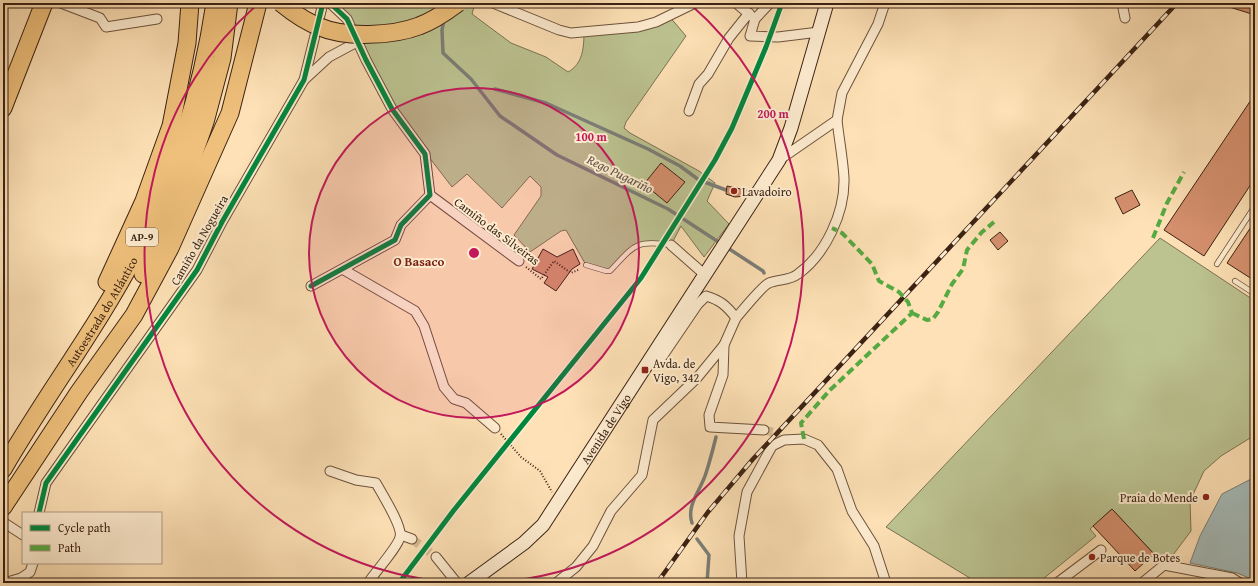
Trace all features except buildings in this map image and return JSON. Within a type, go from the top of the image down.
[{"type":"highway","points":[[3,108],[44,3]]},
{"type":"highway","points":[[15,448],[57,368],[111,275],[144,201],[171,126],[187,43],[190,3]]},
{"type":"highway","name":"Autoestrada do Atlántico","points":[[3,469],[82,345],[136,253],[173,168],[199,84],[215,3]]},
{"type":"highway","name":"Autoestrada do Atlántico","points":[[79,392],[147,267],[179,196],[205,122],[222,58],[229,3]]},
{"type":"highway","name":"Autoestrada do Atlántico","points":[[3,507],[79,392],[134,315],[170,248],[230,113],[258,3]]},
{"type":"highway","points":[[230,113],[261,32],[269,3]]},
{"type":"highway","points":[[281,3],[289,10],[320,28],[348,33],[376,35],[419,26],[442,15],[458,3]]},
{"type":"main road","name":"Avenida de Vigo","points":[[469,583],[524,543],[543,525],[706,270],[779,160],[788,139],[827,3]]},
{"type":"street","points":[[61,3],[100,18],[106,27],[157,20]]},
{"type":"street","name":"Camiño da Nogueira","points":[[39,512],[46,483],[197,270],[222,222],[304,80],[323,3]]},
{"type":"street","points":[[311,286],[344,270],[395,240],[401,225],[430,195],[425,154],[392,109],[357,42],[347,19],[330,3]]},
{"type":"street","points":[[493,3],[558,30],[571,32],[638,27],[656,22],[695,3]]},
{"type":"street","points":[[736,3],[752,16]]},
{"type":"street","points":[[689,111],[699,84],[708,74],[729,38],[752,16],[770,3]]},
{"type":"street","points":[[556,583],[576,567],[593,546],[611,510],[642,475],[653,420],[697,378],[724,345],[736,318],[768,283],[786,280],[798,275],[818,255],[824,245],[843,198],[844,178],[837,120],[842,93],[878,24],[885,3]]},
{"type":"street","points":[[1122,3],[1125,18]]},
{"type":"street","points":[[752,16],[750,36],[778,37],[819,32]]},
{"type":"street","name":"Camiño da Nogueira","points":[[304,80],[329,57],[357,42]]},
{"type":"street","points":[[779,160],[837,120]]},
{"type":"street","name":"Camiño das Silveiras","points":[[430,195],[519,261]]},
{"type":"street","points":[[671,245],[706,270]]},
{"type":"street","points":[[344,270],[415,311],[424,326],[444,387],[454,399],[466,404],[495,428]]},
{"type":"street","points":[[650,358],[662,357],[698,304],[706,296],[718,300],[728,308],[736,318]]},
{"type":"street","points":[[724,345],[722,375],[709,416],[710,427],[764,430]]},
{"type":"street","points":[[780,434],[804,439],[818,445],[837,469],[852,511],[874,546],[886,583]]},
{"type":"street","points":[[742,583],[739,536],[747,492],[772,446],[784,440],[804,439]]},
{"type":"street","points":[[330,471],[356,480],[376,483],[399,527],[401,535],[397,544],[368,583]]},
{"type":"street","points":[[3,522],[21,534]]},
{"type":"street","points":[[401,535],[412,539]]},
{"type":"street","points":[[1057,583],[1101,550]]},
{"type":"street","points":[[436,557],[457,583]]},
{"type":"street","points":[[4,583],[23,580],[30,572],[33,564]]},
{"type":"street","points":[[1142,583],[1164,565],[1232,578],[1240,583]]},
{"type":"lane","points":[[1217,264],[1255,206]]},
{"type":"lane","points":[[586,266],[610,271],[638,244],[654,242],[671,245]]},
{"type":"lane","points":[[1235,281],[1255,294]]},
{"type":"path","points":[[495,428],[510,442],[521,457],[540,471],[550,491],[559,500]]},
{"type":"path","points":[[504,448],[515,436]]},
{"type":"green space","points":[[330,3],[475,3],[472,14],[511,43],[546,57],[568,72],[573,69],[580,60],[584,43],[584,31],[638,27],[669,16],[686,36],[626,122],[624,128],[630,133],[699,171],[715,183],[707,201],[729,224],[704,257],[681,226],[671,245],[638,244],[610,271],[586,265],[566,230],[561,231],[530,252],[514,235],[541,196],[541,187],[530,176],[502,208],[467,174],[452,187],[392,109],[347,19]]},
{"type":"green space","points":[[1160,238],[1255,301],[1255,435],[1221,456],[1204,471],[1190,501],[1191,531],[1170,559],[1158,558],[1112,509],[1090,529],[1096,536],[1038,583],[978,583],[886,527]]},
{"type":"water","points":[[1255,477],[1255,583],[1252,583],[1249,578],[1237,573],[1190,563],[1200,536],[1222,494]]},
{"type":"waterway","name":"Rego Pugariño","points":[[444,20],[442,30],[443,53],[471,79],[500,116],[557,155],[668,209],[764,273]]},
{"type":"waterway","points":[[495,89],[546,103],[648,149],[680,166],[699,180],[726,190]]},
{"type":"waterway","name":"Rego Pugariño","points":[[692,523],[692,504],[704,479],[716,437]]},
{"type":"waterway","name":"Rego Pugariño","points":[[697,539],[709,555],[707,583]]},
{"type":"tunnel","points":[[764,430],[780,434]]},
{"type":"tunnel","points":[[412,539],[436,557]]},
{"type":"railway","points":[[657,583],[708,512],[753,459],[1177,3]]},
{"type":"marked path","points":[[1153,238],[1167,203],[1184,172]]},
{"type":"marked path","points":[[912,313],[927,320],[933,319],[952,284],[963,269],[967,250],[982,232],[994,222]]},
{"type":"marked path","points":[[804,439],[801,423],[830,390],[912,313],[908,302],[899,292],[879,281],[872,264],[842,233],[832,228]]},
{"type":"cycle path","points":[[39,512],[46,483],[197,270],[222,222],[304,80],[323,3]]},
{"type":"cycle path","points":[[311,286],[395,240],[401,225],[430,195],[425,154],[392,109],[366,60],[347,19],[330,3]]},
{"type":"cycle path","points":[[399,583],[454,510],[641,278],[715,160],[732,128],[766,47],[782,3]]},
{"type":"place","name":"Lavadoiro","points":[[734,191]]},
{"type":"place","name":"Avda. de Vigo, 342","points":[[645,370]]},
{"type":"place","name":"Praia do Mende","points":[[1206,497]]},
{"type":"place","name":"Parque de Botes","points":[[1092,557]]},
{"type":"district","name":"O Basaco","points":[[419,261]]}]
